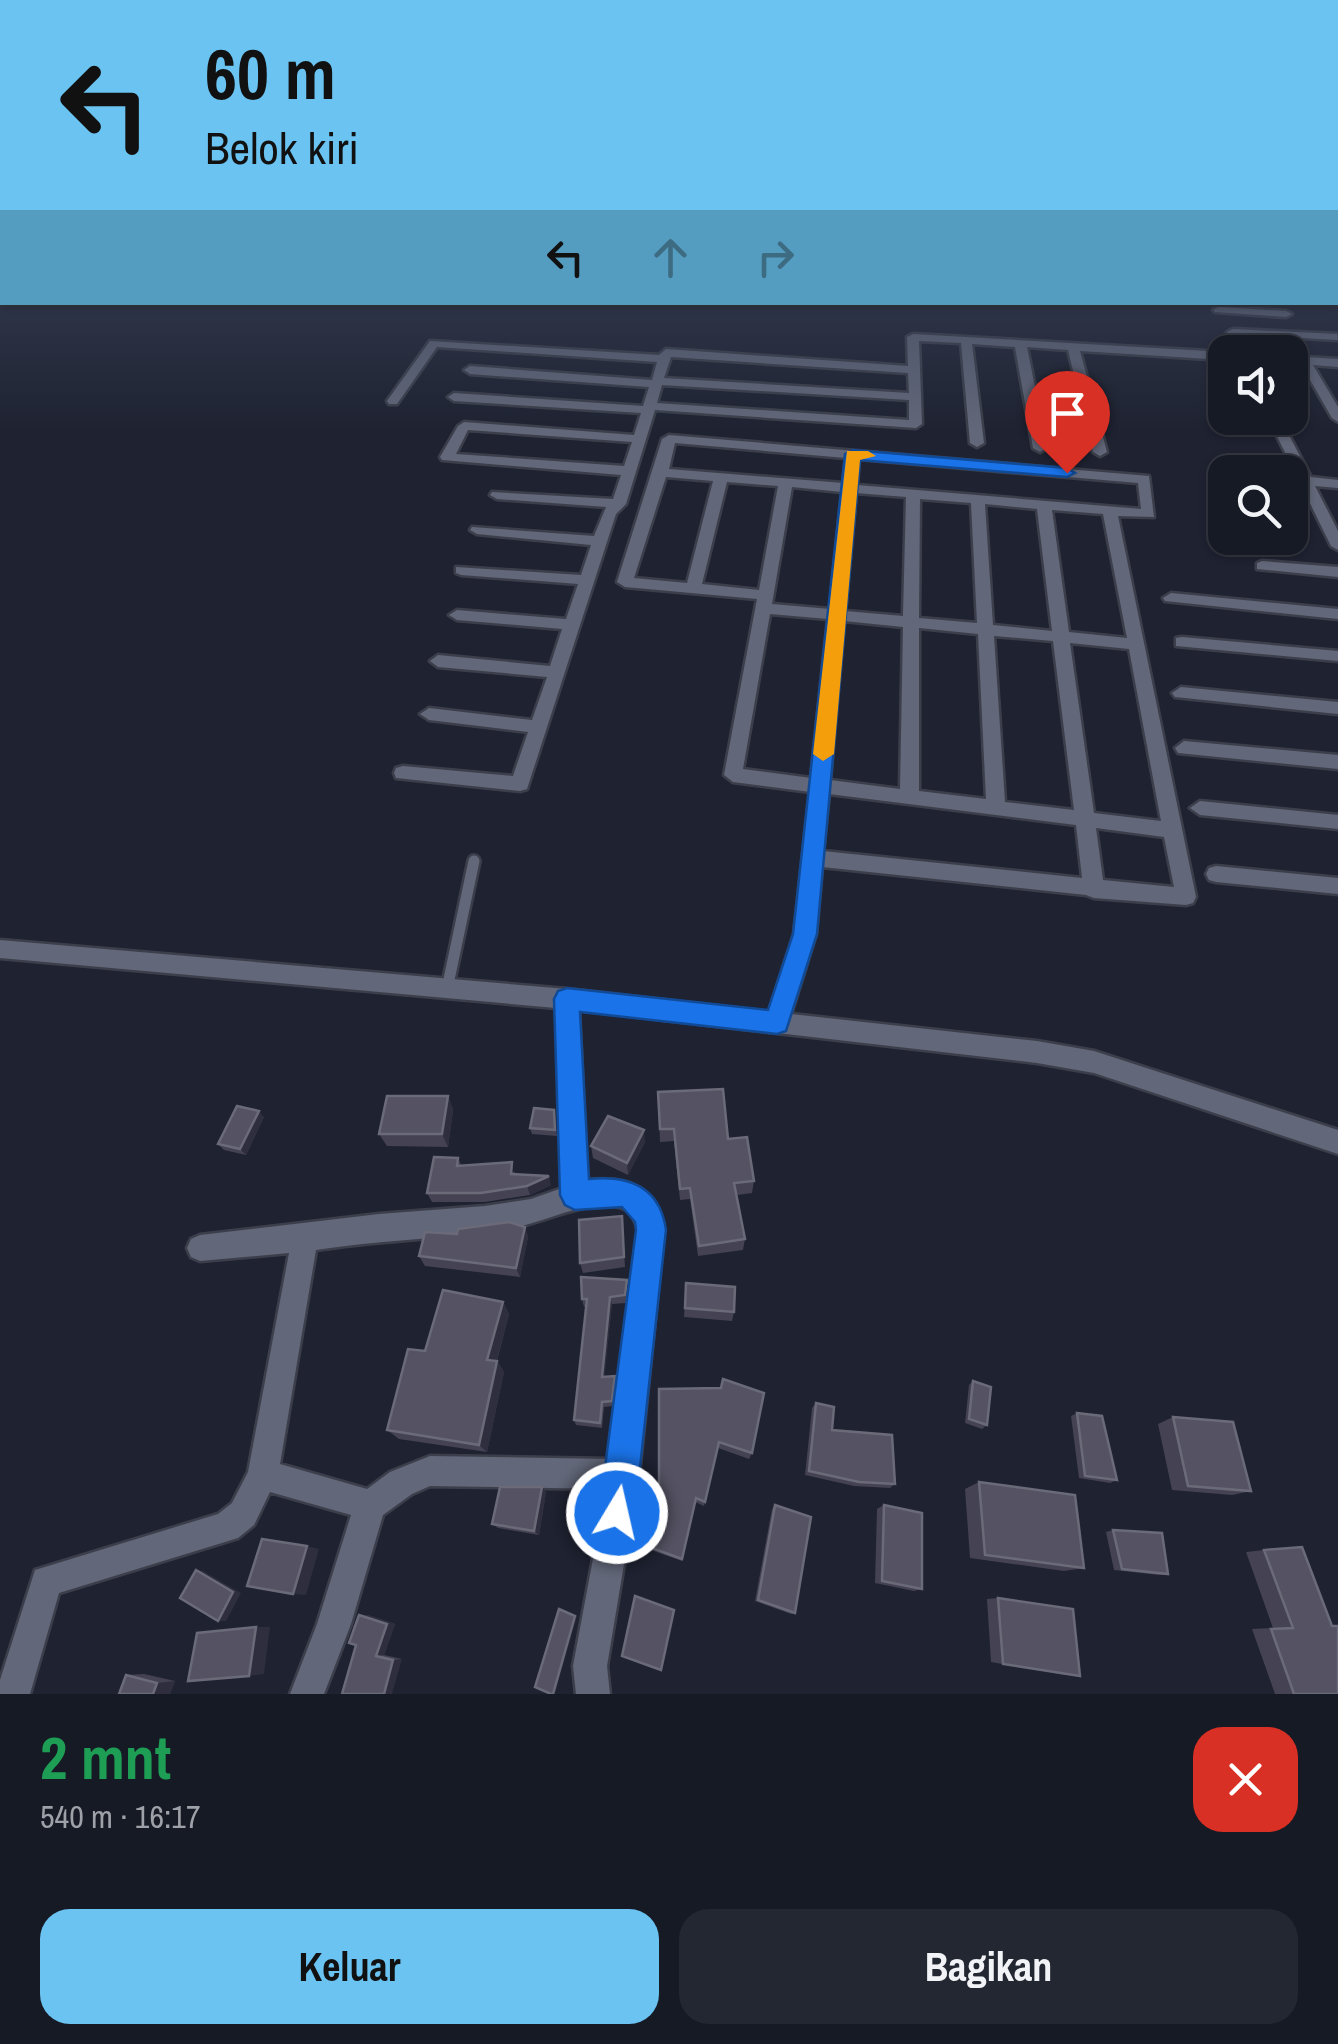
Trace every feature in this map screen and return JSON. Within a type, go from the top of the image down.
[{"type":"street","points":[[1217,306],[1286,314]]},
{"type":"street","points":[[1217,306],[1235,337],[1338,337]]},
{"type":"street","points":[[484,346],[452,401],[916,424],[913,336],[1208,355]]},
{"type":"street","points":[[966,340],[977,443]]},
{"type":"street","points":[[393,401],[434,343],[664,358]]},
{"type":"street","points":[[1020,344],[1040,448]]},
{"type":"street","points":[[1073,346],[1100,452]]},
{"type":"street","points":[[403,773],[520,784],[609,512],[619,504],[666,353],[914,370]]},
{"type":"street","points":[[1308,361],[1338,363]]},
{"type":"street","points":[[1308,366],[1338,418]]},
{"type":"street","points":[[470,370],[915,397]]},
{"type":"street","points":[[629,471],[447,457],[464,426],[639,439]]},
{"type":"street","points":[[661,472],[1149,514],[1144,480],[669,439],[625,582],[693,589],[837,615],[1136,644]]},
{"type":"street","points":[[777,1022],[805,934],[853,454]]},
{"type":"street","points":[[693,589],[722,477]]},
{"type":"street","points":[[1308,481],[1338,484]]},
{"type":"street","points":[[786,483],[734,774],[1172,830]]},
{"type":"street","points":[[1308,484],[1331,517],[1338,546]]},
{"type":"street","points":[[497,494],[619,504]]},
{"type":"street","points":[[909,797],[913,494]]},
{"type":"street","points":[[978,500],[996,808]]},
{"type":"street","points":[[1044,505],[1094,890]]},
{"type":"street","points":[[813,858],[1186,898],[1110,511]]},
{"type":"street","points":[[477,530],[600,540]]},
{"type":"street","points":[[1262,566],[1338,572]]},
{"type":"street","points":[[461,570],[587,580]]},
{"type":"street","points":[[1171,598],[1338,614]]},
{"type":"street","points":[[457,615],[572,625]]},
{"type":"street","points":[[1182,642],[1338,656]]},
{"type":"street","points":[[438,661],[556,672]]},
{"type":"street","points":[[1181,693],[1338,708]]},
{"type":"street","points":[[429,714],[538,726]]},
{"type":"street","points":[[1184,748],[1338,762]]},
{"type":"street","points":[[1200,808],[1338,822]]},
{"type":"street","points":[[1216,874],[1338,886]]},
{"type":"street","points":[[0,950],[447,990],[568,1021],[777,1022],[1094,1062],[1338,1142]]},
{"type":"street","points":[[568,1021],[575,1195]]},
{"type":"street","points":[[200,1248],[386,1226],[504,1218],[533,1213],[575,1195],[616,1190],[631,1195],[649,1215],[651,1230],[624,1474],[590,1666],[593,1694]]},
{"type":"street","points":[[13,1694],[46,1580],[227,1527],[243,1514],[262,1474],[305,1238]]},
{"type":"street","points":[[306,1694],[334,1624],[370,1504],[430,1470],[624,1474]]},
{"type":"street","points":[[262,1474],[370,1504]]},
{"type":"lane","points":[[447,990],[474,861]]},
{"type":"building","points":[[723,1089],[728,1139],[747,1137],[754,1181],[734,1183],[745,1239],[699,1246],[690,1188],[680,1189],[674,1129],[660,1129],[658,1092]]},
{"type":"building","points":[[387,1096],[448,1096],[442,1134],[379,1134]]},
{"type":"building","points":[[237,1106],[259,1111],[240,1149],[218,1144]]},
{"type":"building","points":[[534,1108],[554,1110],[555,1130],[530,1128]]},
{"type":"building","points":[[608,1116],[644,1130],[627,1163],[591,1146]]},
{"type":"building","points":[[434,1157],[458,1158],[457,1166],[512,1162],[511,1174],[549,1176],[527,1186],[481,1193],[427,1193]]},
{"type":"building","points":[[622,1216],[624,1257],[580,1263],[579,1220]]},
{"type":"building","points":[[509,1222],[525,1227],[516,1268],[419,1256],[425,1232],[457,1234],[458,1229]]},
{"type":"building","points":[[581,1277],[627,1280],[625,1295],[610,1297],[602,1377],[615,1376],[612,1401],[602,1402],[600,1423],[574,1420],[587,1299],[582,1299]]},
{"type":"building","points":[[686,1283],[735,1287],[734,1312],[685,1308]]},
{"type":"building","points":[[443,1290],[503,1302],[487,1360],[497,1361],[479,1445],[387,1430],[408,1349],[425,1351]]},
{"type":"building","points":[[723,1379],[764,1393],[752,1453],[719,1442],[705,1502],[696,1498],[682,1559],[630,1540],[636,1503],[659,1503],[659,1389],[721,1388]]},
{"type":"building","points":[[973,1381],[991,1387],[987,1425],[969,1419]]},
{"type":"building","points":[[816,1403],[834,1407],[832,1430],[892,1435],[895,1484],[859,1482],[809,1471]]},
{"type":"building","points":[[1077,1413],[1102,1416],[1117,1480],[1085,1476]]},
{"type":"building","points":[[1173,1417],[1233,1422],[1251,1491],[1188,1486]]},
{"type":"building","points":[[979,1482],[1075,1495],[1084,1568],[985,1555]]},
{"type":"building","points":[[500,1487],[542,1487],[534,1531],[492,1524]]},
{"type":"building","points":[[775,1505],[811,1517],[795,1613],[758,1600]]},
{"type":"building","points":[[884,1505],[922,1513],[922,1589],[882,1581]]},
{"type":"building","points":[[1113,1530],[1162,1533],[1168,1574],[1122,1569]]},
{"type":"building","points":[[262,1539],[307,1546],[293,1594],[247,1586]]},
{"type":"building","points":[[1302,1547],[1332,1626],[1338,1626],[1338,1694],[1294,1694],[1271,1629],[1293,1628],[1264,1550]]},
{"type":"building","points":[[196,1570],[233,1592],[218,1621],[180,1598]]},
{"type":"building","points":[[635,1596],[674,1610],[661,1670],[622,1656]]},
{"type":"building","points":[[998,1598],[1073,1609],[1080,1676],[1003,1664]]},
{"type":"building","points":[[559,1609],[575,1616],[551,1694],[535,1687]]},
{"type":"building","points":[[359,1615],[387,1624],[376,1656],[393,1660],[384,1694],[342,1694],[356,1645],[349,1643]]},
{"type":"building","points":[[256,1627],[249,1676],[188,1681],[197,1633]]},
{"type":"building","points":[[126,1675],[157,1683],[153,1694],[119,1694]]},
{"type":"slow traffic","points":[[823,754],[853,454],[868,456]]},
{"type":"route","points":[[617,1513],[651,1230],[649,1215],[631,1195],[616,1190],[575,1195],[567,999],[777,1022],[805,934],[853,454],[1067,473]]}]
